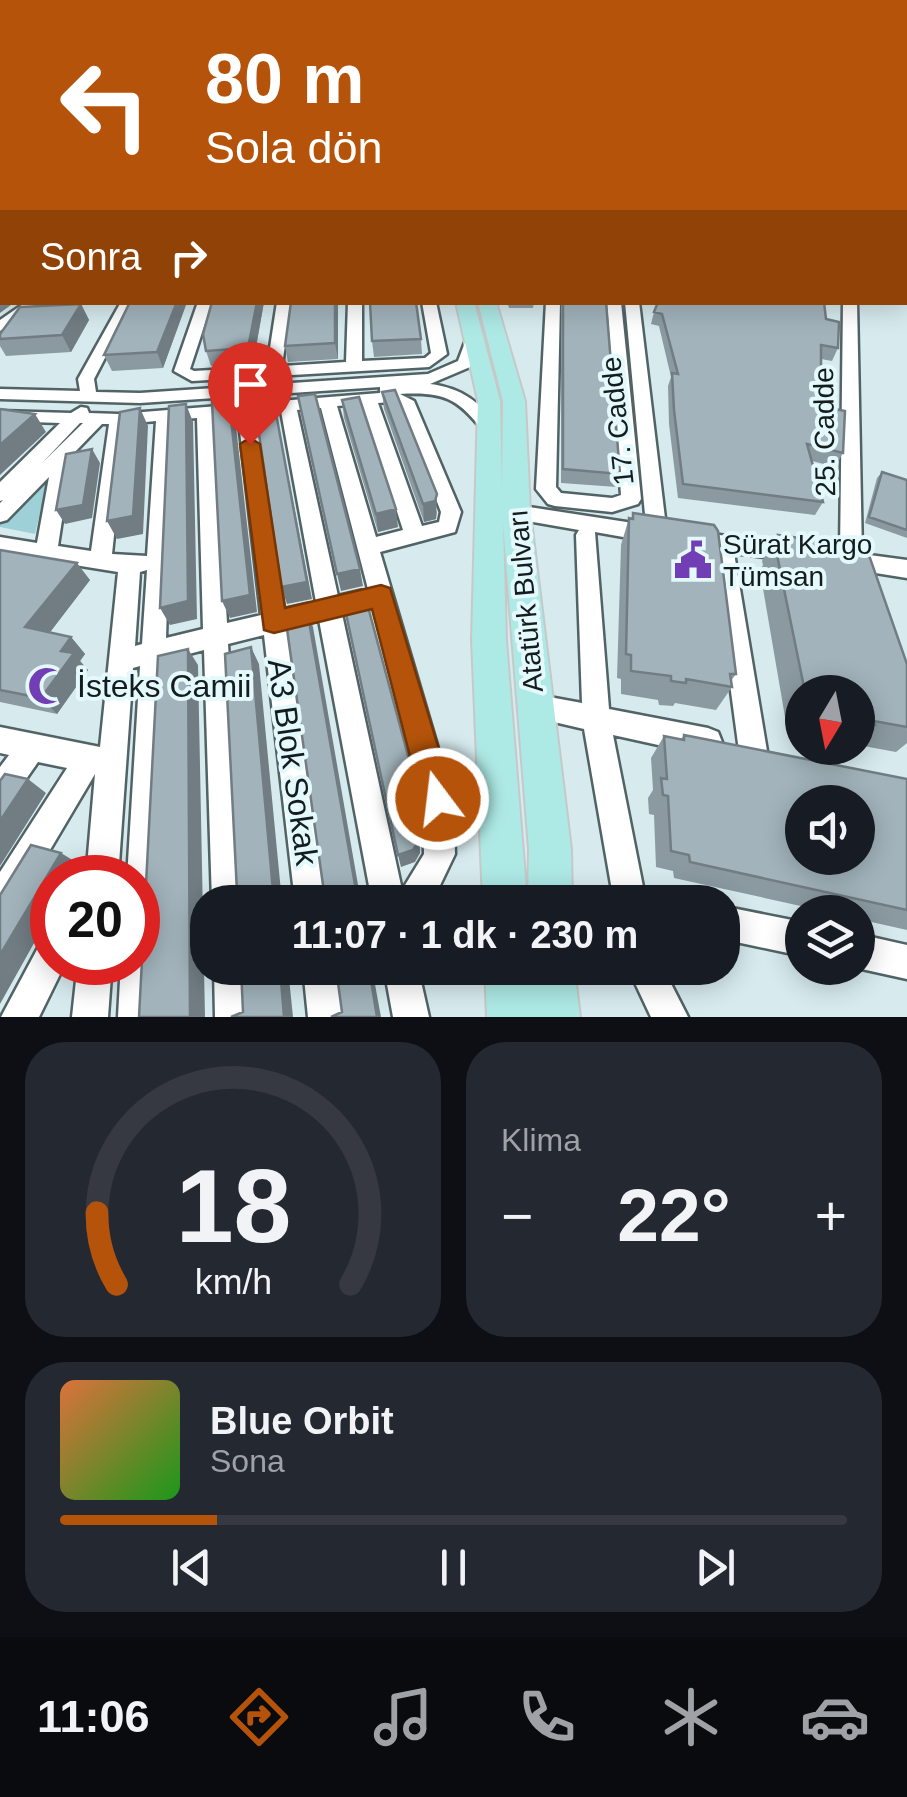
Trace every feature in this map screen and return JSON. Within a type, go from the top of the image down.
[{"type":"main road","name":"Atatürk Bulvarı","points":[[466,305],[474,336],[515,416],[516,512],[550,849],[550,885]]},
{"type":"main road","name":"Atatürk Bulvarı","points":[[487,305],[496,374]]},
{"type":"main road","points":[[496,374],[490,428],[489,640],[504,885]]},
{"type":"main road","points":[[512,1017],[544,989]]},
{"type":"street","points":[[0,327],[30,305]]},
{"type":"street","points":[[100,560],[97,409],[86,379],[126,305]]},
{"type":"street","points":[[204,305],[182,371],[192,376],[429,362],[439,354],[430,305]]},
{"type":"street","points":[[274,371],[284,305]]},
{"type":"street","points":[[354,366],[355,305]]},
{"type":"street","points":[[553,305],[546,489],[555,499],[612,505],[632,499],[614,305]]},
{"type":"street","name":"17. Cadde","points":[[632,305],[657,534]]},
{"type":"street","name":"25. Cadde","points":[[850,305],[852,560]]},
{"type":"street","points":[[0,432],[9,416],[430,379],[465,364],[474,336]]},
{"type":"street","points":[[0,394],[97,409],[432,388],[496,374]]},
{"type":"street","points":[[432,388],[468,400],[490,428]]},
{"type":"street","points":[[0,404],[166,415],[392,397],[406,401],[452,512],[448,527],[368,547]]},
{"type":"street","points":[[368,399],[415,535]]},
{"type":"street","points":[[328,403],[438,799],[444,847],[426,885]]},
{"type":"street","points":[[288,406],[385,885]]},
{"type":"street","points":[[0,515],[63,452],[97,409]]},
{"type":"street","points":[[0,494],[97,409]]},
{"type":"street","name":"A3 Blok Sokak","points":[[246,409],[309,885]]},
{"type":"street","points":[[205,412],[227,885]]},
{"type":"street","points":[[101,855],[101,760],[144,562],[166,415]]},
{"type":"street","points":[[46,552],[63,452]]},
{"type":"street","points":[[516,512],[907,570]]},
{"type":"street","points":[[586,536],[596,719],[629,885]]},
{"type":"street","points":[[534,706],[763,753],[722,544]]},
{"type":"street","points":[[0,545],[100,560],[144,562]]},
{"type":"street","points":[[136,1017],[154,652],[144,562]]},
{"type":"street","points":[[122,660],[381,596]]},
{"type":"street","points":[[0,740],[101,760]]},
{"type":"street","points":[[0,792],[32,746]]},
{"type":"street","points":[[0,902],[101,760]]},
{"type":"street","points":[[740,926],[785,935]]},
{"type":"street","points":[[875,955],[907,962]]},
{"type":"street","points":[[19,1017],[36,985]]},
{"type":"street","points":[[90,1017],[93,985]]},
{"type":"street","points":[[231,985],[233,1017]]},
{"type":"street","points":[[322,985],[326,1017]]},
{"type":"street","points":[[404,985],[411,1017]]},
{"type":"street","points":[[654,985],[670,1017]]},
{"type":"shaded area","points":[[49,475],[35,534],[0,527],[0,524]]},
{"type":"building","points":[[80,305],[62,335],[0,339],[20,307]]},
{"type":"building","points":[[129,305],[176,305],[157,352],[104,355]]},
{"type":"building","points":[[211,305],[256,305],[248,348],[206,351],[203,334]]},
{"type":"building","points":[[291,305],[335,305],[335,343],[285,346]]},
{"type":"building","points":[[370,305],[416,305],[421,339],[372,341]]},
{"type":"building","points":[[563,305],[606,305],[620,474],[563,469]]},
{"type":"building","points":[[657,305],[824,305],[826,319],[839,322],[838,348],[821,345],[821,406],[845,411],[843,453],[807,444],[823,502],[683,484],[672,373],[678,374],[662,314],[654,312]]},
{"type":"building","points":[[395,390],[437,494],[435,501],[423,504],[382,392]]},
{"type":"building","points":[[315,394],[360,569],[337,574],[298,396]]},
{"type":"building","points":[[273,397],[307,582],[281,587],[254,399]]},
{"type":"building","points":[[359,397],[396,509],[376,514],[342,400]]},
{"type":"building","points":[[229,400],[250,595],[222,601],[212,402]]},
{"type":"building","points":[[186,404],[188,601],[160,608],[169,406]]},
{"type":"building","points":[[140,408],[133,516],[107,521],[120,412]]},
{"type":"building","points":[[0,409],[35,414],[0,445]]},
{"type":"building","points":[[92,449],[83,505],[56,510],[66,454]]},
{"type":"building","points":[[882,472],[907,480],[907,530],[869,517]]},
{"type":"building","points":[[633,513],[714,525],[718,531],[736,674],[730,674],[732,687],[686,679],[686,683],[671,681],[671,676],[631,671],[631,655],[626,654],[629,518],[633,519]]},
{"type":"building","points":[[778,535],[863,547],[907,664],[907,727],[875,721],[875,675],[802,675],[775,545],[780,546]]},
{"type":"building","points":[[0,550],[77,563],[25,627],[71,637],[61,651],[74,653],[41,698],[0,690]]},
{"type":"building","points":[[367,603],[418,793],[419,841],[413,850],[398,855],[345,609]]},
{"type":"building","points":[[307,610],[355,885],[323,885],[285,615]]},
{"type":"building","points":[[251,647],[272,885],[237,885],[225,654]]},
{"type":"building","points":[[188,649],[190,1017],[139,1017],[141,985],[160,985],[160,855],[148,855],[158,656]]},
{"type":"building","points":[[684,735],[785,755],[785,765],[836,765],[907,779],[907,910],[875,903],[875,895],[839,895],[690,862],[689,855],[671,851],[668,796],[663,795],[661,778],[667,779],[664,736],[684,740]]},
{"type":"building","points":[[5,774],[28,779],[0,821],[0,781]]},
{"type":"building","points":[[31,845],[61,853],[30,855],[30,905],[0,955],[0,895]]},
{"type":"building","points":[[242,985],[281,985],[284,1017],[231,1017],[243,1012]]},
{"type":"building","points":[[338,985],[372,985],[377,1017],[331,1017],[342,1012]]},
{"type":"place","name":"Sürat Kargo Tümsan","points":[[693,560]]},
{"type":"place","name":"İsteks Camii","points":[[47,686]]},
{"type":"route","points":[[250,444],[274,622],[381,596],[438,799]]}]
